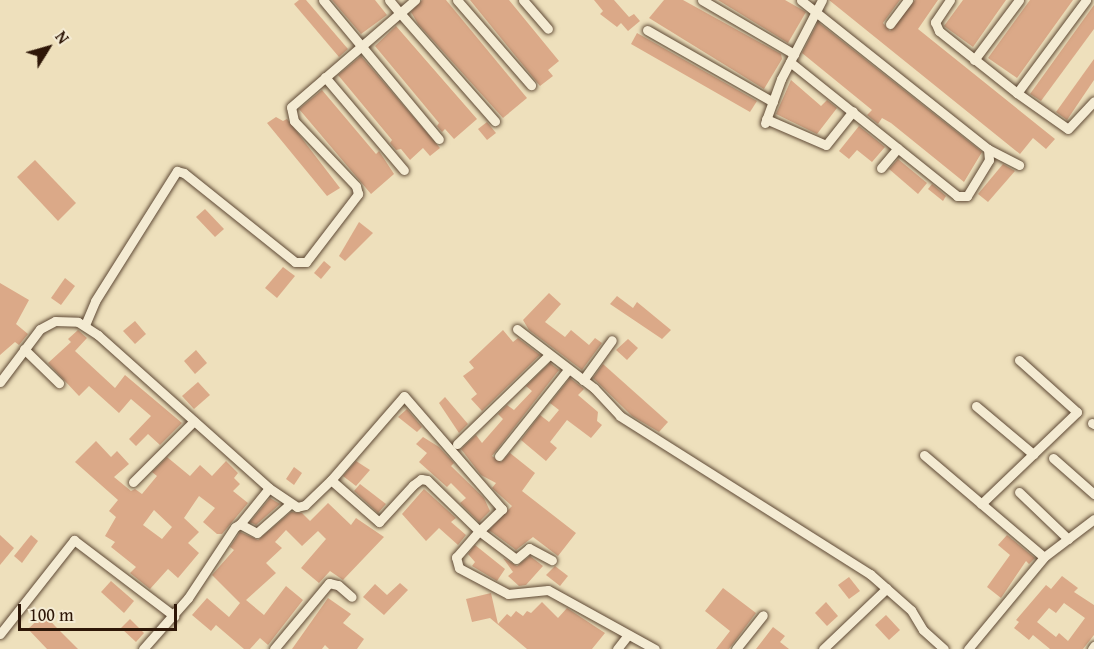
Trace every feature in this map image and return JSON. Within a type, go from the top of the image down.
[{"type":"street","points":[[323,0],[439,139]]},
{"type":"street","points":[[389,0],[495,121]]},
{"type":"street","points":[[85,325],[96,301],[177,171],[184,172],[295,262],[303,263],[311,257],[358,194],[356,186],[291,116],[294,103],[415,0]]},
{"type":"street","points":[[457,0],[531,85]]},
{"type":"street","points":[[524,0],[548,29]]},
{"type":"street","points":[[702,0],[792,58],[961,202],[989,160],[988,149]]},
{"type":"street","points":[[801,0],[818,10],[988,149],[1019,165]]},
{"type":"street","points":[[822,0],[792,58],[766,121],[826,145],[853,111]]},
{"type":"street","points":[[890,24],[908,0]]},
{"type":"street","points":[[950,0],[935,22],[939,31],[1017,93],[1068,129],[1075,127],[1094,101]]},
{"type":"street","points":[[974,60],[1019,0]]},
{"type":"street","points":[[1017,93],[1086,0]]},
{"type":"street","points":[[647,30],[773,102]]},
{"type":"street","points":[[325,77],[404,170]]},
{"type":"street","points":[[881,168],[898,148]]},
{"type":"street","points":[[0,382],[40,329],[55,321],[85,325],[269,488],[290,504],[305,505],[331,480],[404,396],[502,509],[456,557],[459,568],[508,594],[548,591],[655,649]]},
{"type":"street","points":[[517,329],[583,380],[620,416],[835,549],[887,588],[944,649]]},
{"type":"street","points":[[583,380],[612,340]]},
{"type":"street","points":[[24,350],[59,383]]},
{"type":"street","points":[[457,444],[549,355]]},
{"type":"street","points":[[981,504],[1077,412],[1019,360]]},
{"type":"street","points":[[499,456],[568,370]]},
{"type":"street","points":[[976,406],[1033,454]]},
{"type":"street","points":[[133,482],[194,421]]},
{"type":"street","points":[[924,455],[1044,557]]},
{"type":"street","points":[[1053,458],[1094,494]]},
{"type":"street","points":[[331,480],[379,522],[413,484],[421,479],[427,480],[479,531],[516,559],[529,548],[552,560]]},
{"type":"street","points":[[143,649],[174,616],[221,544],[269,488]]},
{"type":"street","points":[[1019,492],[1068,539]]},
{"type":"street","points":[[240,524],[256,533],[290,504]]},
{"type":"street","points":[[968,649],[1044,557],[1094,519]]},
{"type":"street","points":[[0,634],[74,540],[174,616]]},
{"type":"street","points":[[274,649],[329,583],[338,585],[352,597]]},
{"type":"street","points":[[823,649],[887,588]]},
{"type":"street","points":[[736,649],[763,615]]},
{"type":"street","points":[[617,649],[628,635]]},
{"type":"building","points":[[299,0],[306,0],[348,49],[339,57],[294,4]]},
{"type":"building","points":[[332,0],[375,0],[387,15],[361,34]]},
{"type":"building","points":[[422,0],[446,0],[527,98],[503,118],[418,24],[411,12]]},
{"type":"building","points":[[470,0],[509,0],[559,61],[548,70],[553,76],[540,86]]},
{"type":"building","points":[[594,0],[614,0],[629,17],[634,14],[640,21],[628,31],[621,23],[617,27],[600,14],[603,11]]},
{"type":"building","points":[[664,0],[683,0],[781,54],[782,59],[764,89],[649,18]]},
{"type":"building","points":[[718,0],[785,0],[806,12],[788,43]]},
{"type":"building","points":[[829,0],[900,0],[883,23],[890,31],[915,0],[938,0],[918,29],[1055,139],[1046,149],[1033,138],[1020,154]]},
{"type":"building","points":[[963,0],[1006,0],[973,47],[944,26]]},
{"type":"building","points":[[1030,0],[1073,0],[1017,78],[988,58]]},
{"type":"building","points":[[1094,5],[1094,29],[1041,101],[1030,94]]},
{"type":"building","points":[[818,22],[982,152],[964,182],[891,123],[882,118],[878,124],[867,115],[872,110],[802,53]]},
{"type":"building","points":[[396,26],[477,119],[454,139],[445,129],[442,132],[437,126],[439,123],[375,46]]},
{"type":"building","points":[[637,33],[757,101],[750,112],[631,44]]},
{"type":"building","points":[[361,56],[440,148],[430,156],[423,148],[410,160],[401,149],[396,150],[390,143],[392,140],[338,75]]},
{"type":"building","points":[[1094,59],[1094,80],[1067,120],[1056,112]]},
{"type":"building","points":[[791,80],[821,106],[827,100],[837,108],[817,134],[776,114]]},
{"type":"building","points":[[322,90],[376,154],[379,151],[394,174],[371,194],[299,109]]},
{"type":"building","points":[[276,117],[283,121],[287,119],[340,188],[327,196],[267,123]]},
{"type":"building","points":[[487,122],[496,133],[487,140],[478,129]]},
{"type":"building","points":[[859,126],[885,147],[872,162],[857,150],[849,159],[839,151]]},
{"type":"building","points":[[898,159],[927,183],[918,194],[889,169]]},
{"type":"building","points":[[35,160],[76,203],[58,221],[17,177]]},
{"type":"building","points":[[1003,164],[1015,171],[988,202],[978,194]]},
{"type":"building","points":[[932,184],[946,196],[943,201],[928,189]]},
{"type":"building","points":[[205,209],[224,229],[215,237],[196,217]]},
{"type":"building","points":[[359,222],[373,233],[345,261],[339,256]]},
{"type":"building","points":[[324,261],[331,267],[321,279],[314,273]]},
{"type":"building","points":[[283,267],[295,276],[277,298],[265,288]]},
{"type":"building","points":[[65,278],[75,286],[61,305],[51,298]]},
{"type":"building","points":[[0,283],[29,300],[16,324],[28,334],[19,345],[15,342],[0,355]]},
{"type":"building","points":[[549,293],[561,304],[545,322],[565,337],[571,330],[589,345],[595,338],[602,343],[582,370],[529,330],[523,320]]},
{"type":"building","points":[[617,296],[633,308],[637,302],[671,330],[662,339],[610,304]]},
{"type":"building","points":[[135,321],[146,334],[135,344],[123,331]]},
{"type":"building","points":[[78,330],[87,338],[75,351],[115,388],[125,375],[182,423],[160,445],[148,434],[136,446],[129,439],[151,416],[131,399],[119,413],[89,386],[79,396],[48,363],[71,342],[68,339]]},
{"type":"building","points":[[503,330],[513,342],[518,338],[540,355],[482,411],[471,399],[477,394],[463,376],[474,368],[469,362]]},
{"type":"building","points":[[628,339],[638,348],[627,360],[616,350]]},
{"type":"building","points":[[196,350],[207,363],[195,374],[184,361]]},
{"type":"building","points":[[550,363],[559,370],[492,456],[501,462],[510,453],[535,473],[522,491],[576,533],[558,556],[533,537],[516,550],[489,530],[512,506],[492,488],[496,483],[481,475],[461,449],[476,435],[482,443],[503,419],[498,414],[507,405],[514,410],[532,391],[526,386]]},
{"type":"building","points":[[603,364],[668,422],[659,432],[632,416],[593,378]]},
{"type":"building","points":[[570,378],[584,389],[578,395],[598,412],[597,421],[602,425],[591,438],[567,420],[550,442],[557,448],[546,461],[521,440],[540,415],[549,422],[559,410],[550,403]]},
{"type":"building","points":[[198,382],[210,395],[194,409],[182,396]]},
{"type":"building","points":[[445,397],[468,424],[459,433],[439,403]]},
{"type":"building","points":[[407,409],[422,427],[417,432],[398,417]]},
{"type":"building","points":[[423,437],[439,447],[454,463],[451,466],[484,498],[490,511],[479,522],[460,503],[466,498],[451,483],[447,487],[419,462],[427,453],[416,444]]},
{"type":"building","points":[[96,441],[111,457],[117,451],[129,464],[114,477],[131,491],[135,489],[142,494],[157,476],[152,472],[167,457],[190,476],[200,465],[212,476],[226,461],[238,473],[234,478],[240,484],[233,491],[248,503],[222,534],[217,534],[203,522],[215,508],[199,496],[184,518],[199,532],[188,543],[199,553],[178,578],[168,569],[150,589],[130,573],[136,567],[111,547],[115,542],[105,536],[116,517],[109,511],[118,500],[75,462]],"holes":[[[154,510],[172,527],[162,539],[143,525]]]},
{"type":"building","points":[[356,461],[370,470],[356,486],[343,476]]},
{"type":"building","points":[[294,467],[302,473],[294,485],[286,479]]},
{"type":"building","points":[[360,484],[386,504],[378,513],[354,491]]},
{"type":"building","points":[[424,489],[456,518],[451,522],[466,535],[458,545],[439,528],[426,541],[402,514]]},
{"type":"building","points":[[270,498],[280,504],[256,525],[250,522]]},
{"type":"building","points":[[328,503],[351,525],[356,518],[384,537],[343,580],[330,571],[319,583],[301,568],[326,539],[318,531],[302,546],[286,530],[275,542],[282,548],[266,563],[276,573],[246,600],[264,615],[286,586],[303,600],[268,645],[260,638],[250,649],[244,649],[216,625],[211,631],[192,615],[207,598],[229,617],[240,603],[212,575],[234,550],[230,547],[240,532],[258,540],[291,512],[302,513],[310,521]]},
{"type":"building","points":[[0,535],[14,548],[0,565]]},
{"type":"building","points":[[31,535],[38,541],[22,563],[14,556]]},
{"type":"building","points":[[1007,535],[1035,558],[1029,564],[1026,561],[1001,598],[987,587],[1010,555],[998,545]]},
{"type":"building","points":[[475,545],[505,569],[497,581],[472,566],[475,562],[468,554]]},
{"type":"building","points":[[530,556],[543,566],[526,585],[519,586],[508,576],[513,572],[503,558],[517,566]]},
{"type":"building","points":[[555,566],[568,576],[560,586],[546,575]]},
{"type":"building","points":[[1062,576],[1078,588],[1074,592],[1094,605],[1094,635],[1083,649],[1050,649],[1033,635],[1029,640],[1014,628],[1019,622],[1016,620],[1046,585],[1051,589]],"holes":[[[1064,603],[1085,618],[1068,641],[1059,633],[1056,637],[1037,622],[1049,608],[1056,613]]]},
{"type":"building","points":[[849,577],[860,591],[849,599],[838,585]]},
{"type":"building","points":[[111,581],[134,601],[124,613],[101,592]]},
{"type":"building","points":[[400,583],[408,590],[384,615],[363,597],[375,584],[387,595]]},
{"type":"building","points":[[723,588],[756,613],[729,649],[716,649],[730,631],[705,611]]},
{"type":"building","points":[[491,593],[498,624],[507,614],[511,617],[516,611],[523,616],[527,611],[531,613],[542,602],[558,618],[567,608],[605,633],[592,649],[527,649],[490,618],[472,622],[466,599]]},
{"type":"building","points":[[328,598],[351,614],[343,623],[364,639],[357,649],[329,649],[325,645],[322,649],[292,649]]},
{"type":"building","points":[[826,602],[838,616],[827,626],[815,613]]},
{"type":"building","points":[[44,614],[78,649],[47,649],[28,629]]},
{"type":"building","points":[[886,615],[900,630],[889,640],[875,625]]},
{"type":"building","points":[[130,619],[144,633],[136,642],[121,628]]},
{"type":"building","points":[[773,627],[785,636],[780,642],[789,649],[756,649]]}]
